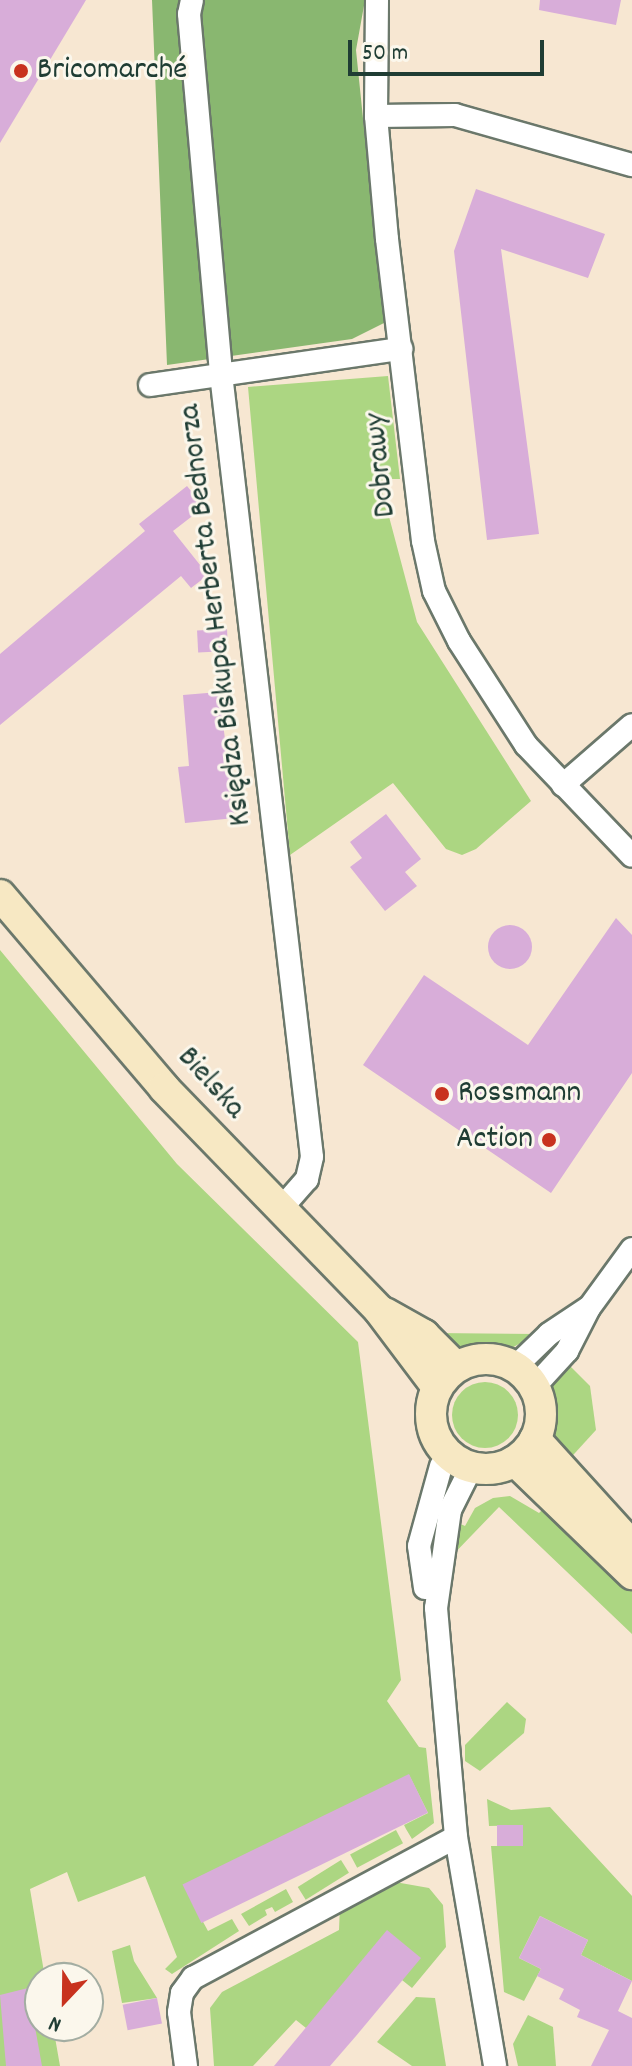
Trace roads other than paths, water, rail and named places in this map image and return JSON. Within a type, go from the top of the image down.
[{"type":"main road","name":"Bielska","points":[[0,895],[164,1088],[279,1211],[379,1310],[424,1335],[446,1377]]},
{"type":"main road","points":[[486,1359],[525,1377],[540,1413],[535,1439],[515,1461],[487,1470],[471,1468],[446,1453],[436,1438],[431,1404],[446,1377],[486,1359]]},
{"type":"main road","points":[[535,1439],[632,1546]]},
{"type":"main road","points":[[515,1461],[632,1574]]},
{"type":"street","name":"Księdza Biskupa Herberta Bednorza","points":[[192,0],[189,14],[221,374],[312,1157],[307,1179],[279,1211]]},
{"type":"street","name":"Dobrawy","points":[[377,0],[376,116],[423,541],[434,591],[491,693],[526,745],[632,856]]},
{"type":"street","points":[[376,116],[455,115],[632,165]]},
{"type":"street","points":[[150,385],[401,349]]},
{"type":"street","points":[[563,785],[632,725]]},
{"type":"street","points":[[525,1377],[567,1351],[589,1308],[632,1249]]},
{"type":"street","points":[[425,1588],[419,1546],[441,1466]]},
{"type":"street","points":[[471,1468],[450,1510],[436,1583],[456,1837],[495,2066]]},
{"type":"street","points":[[186,2066],[179,2012],[182,1993],[193,1978],[456,1837]]},
{"type":"place","name":"Bricomarché","points":[[21,71]]},
{"type":"place","name":"Rossmann","points":[[442,1094]]},
{"type":"place","name":"Action","points":[[549,1140]]}]
